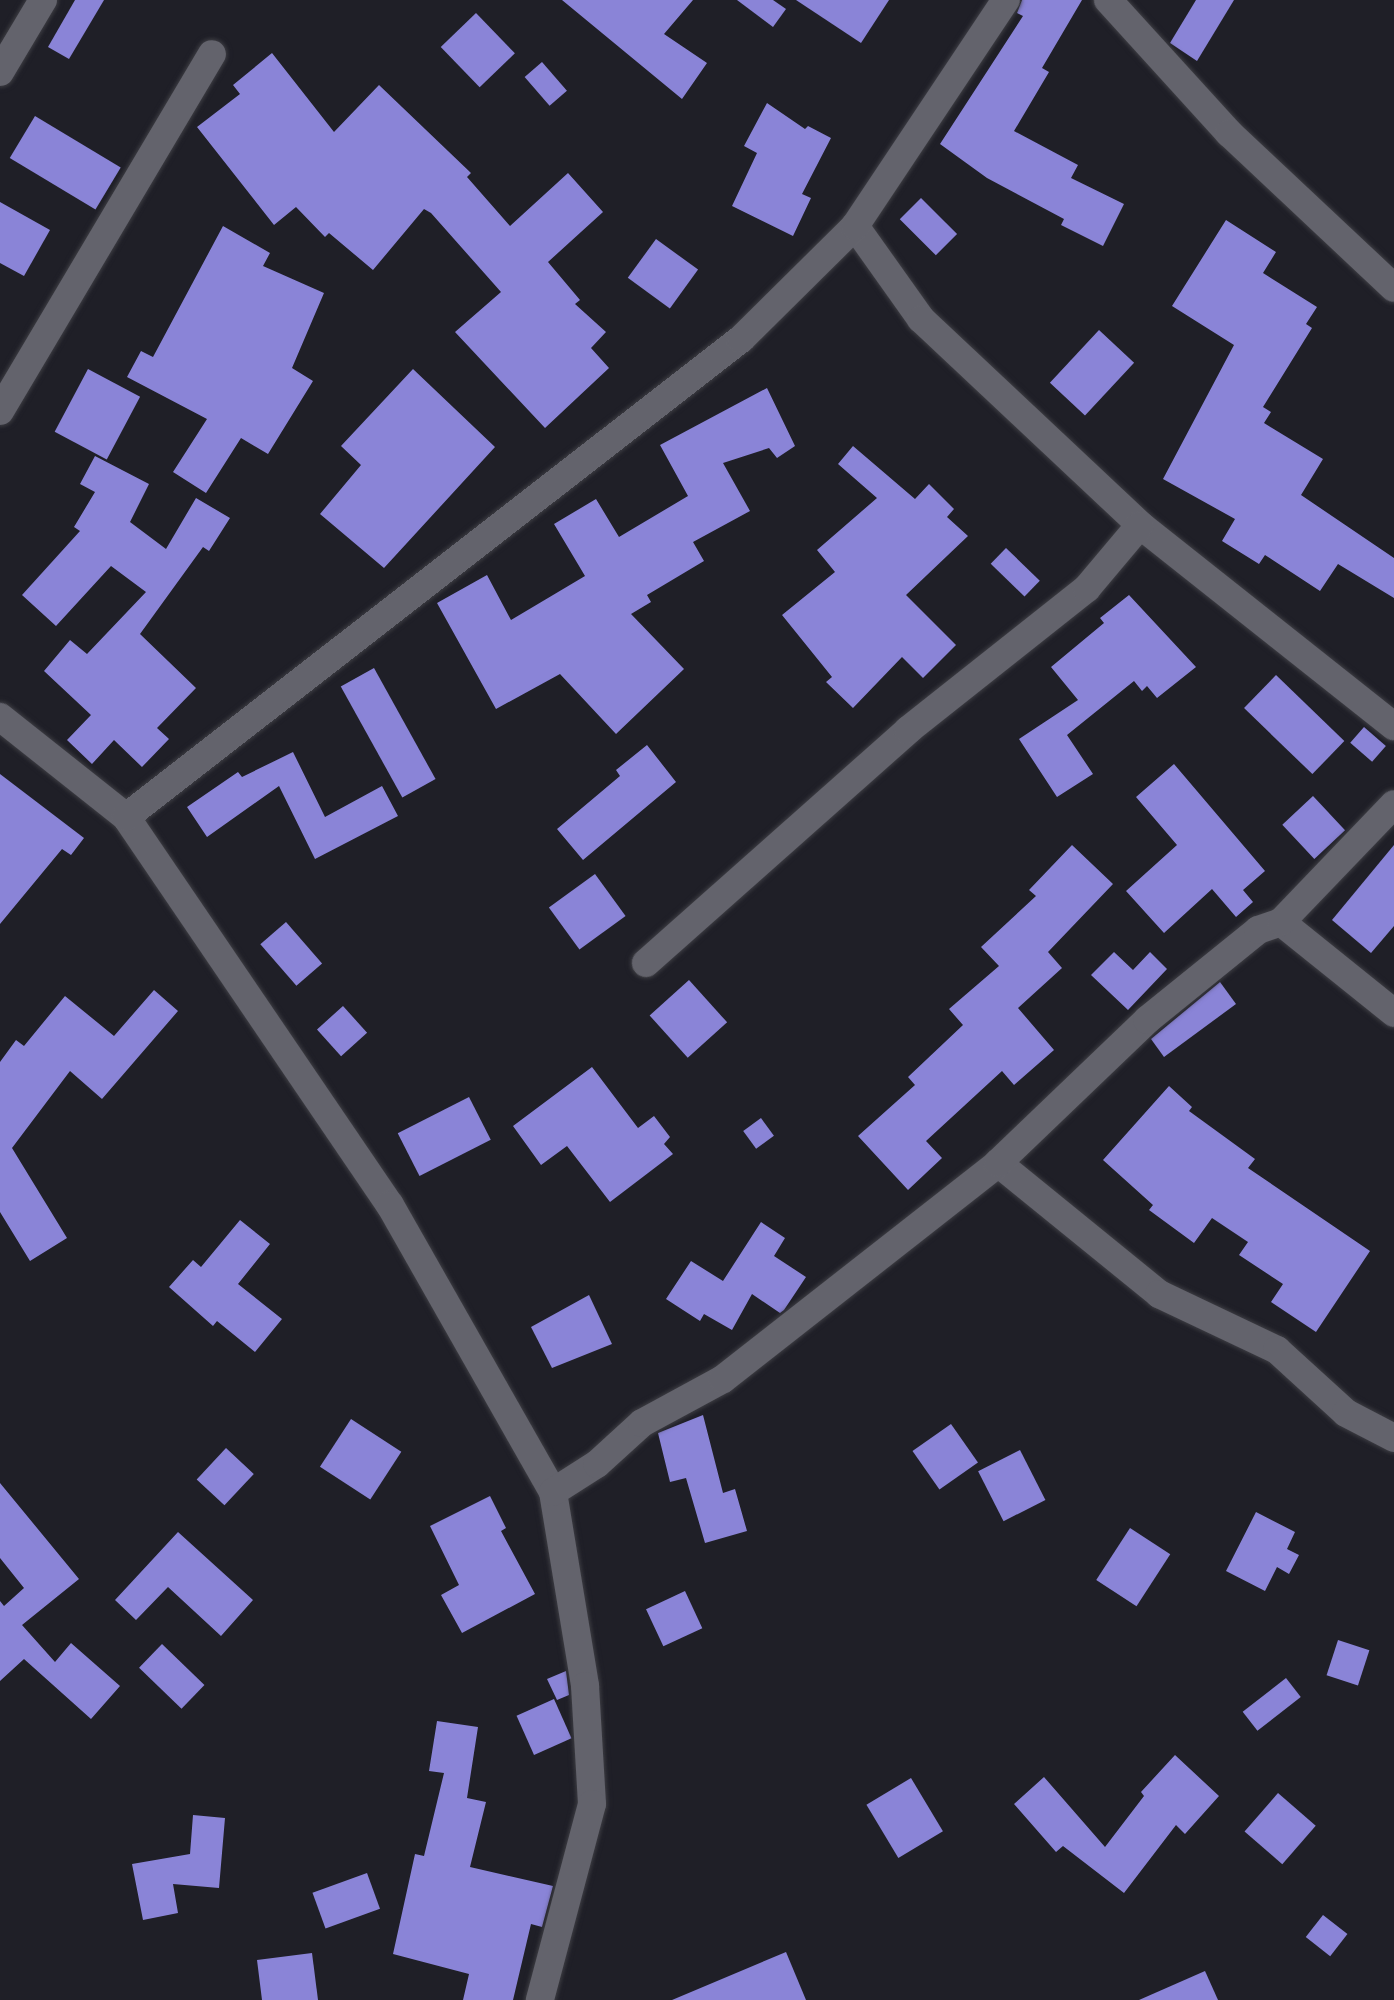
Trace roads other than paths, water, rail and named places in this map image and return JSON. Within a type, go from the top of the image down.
[{"type":"street","points":[[0,72],[43,0]]},
{"type":"street","points":[[126,817],[741,339],[855,226],[1006,0]]},
{"type":"street","points":[[1108,0],[1229,133],[1394,288]]},
{"type":"street","points":[[0,411],[212,54]]},
{"type":"street","points":[[855,226],[920,319],[1140,525],[1394,726]]},
{"type":"street","points":[[646,962],[908,730],[1087,588],[1140,525]]},
{"type":"street","points":[[0,717],[126,817],[390,1205],[553,1492],[584,1686],[592,1804],[540,2000]]},
{"type":"street","points":[[553,1492],[597,1464],[642,1423],[723,1379],[998,1163],[1147,1020],[1258,930],[1281,922],[1394,804]]},
{"type":"street","points":[[1281,922],[1394,1013]]},
{"type":"street","points":[[998,1163],[1159,1294],[1277,1350],[1346,1413],[1394,1438]]}]
